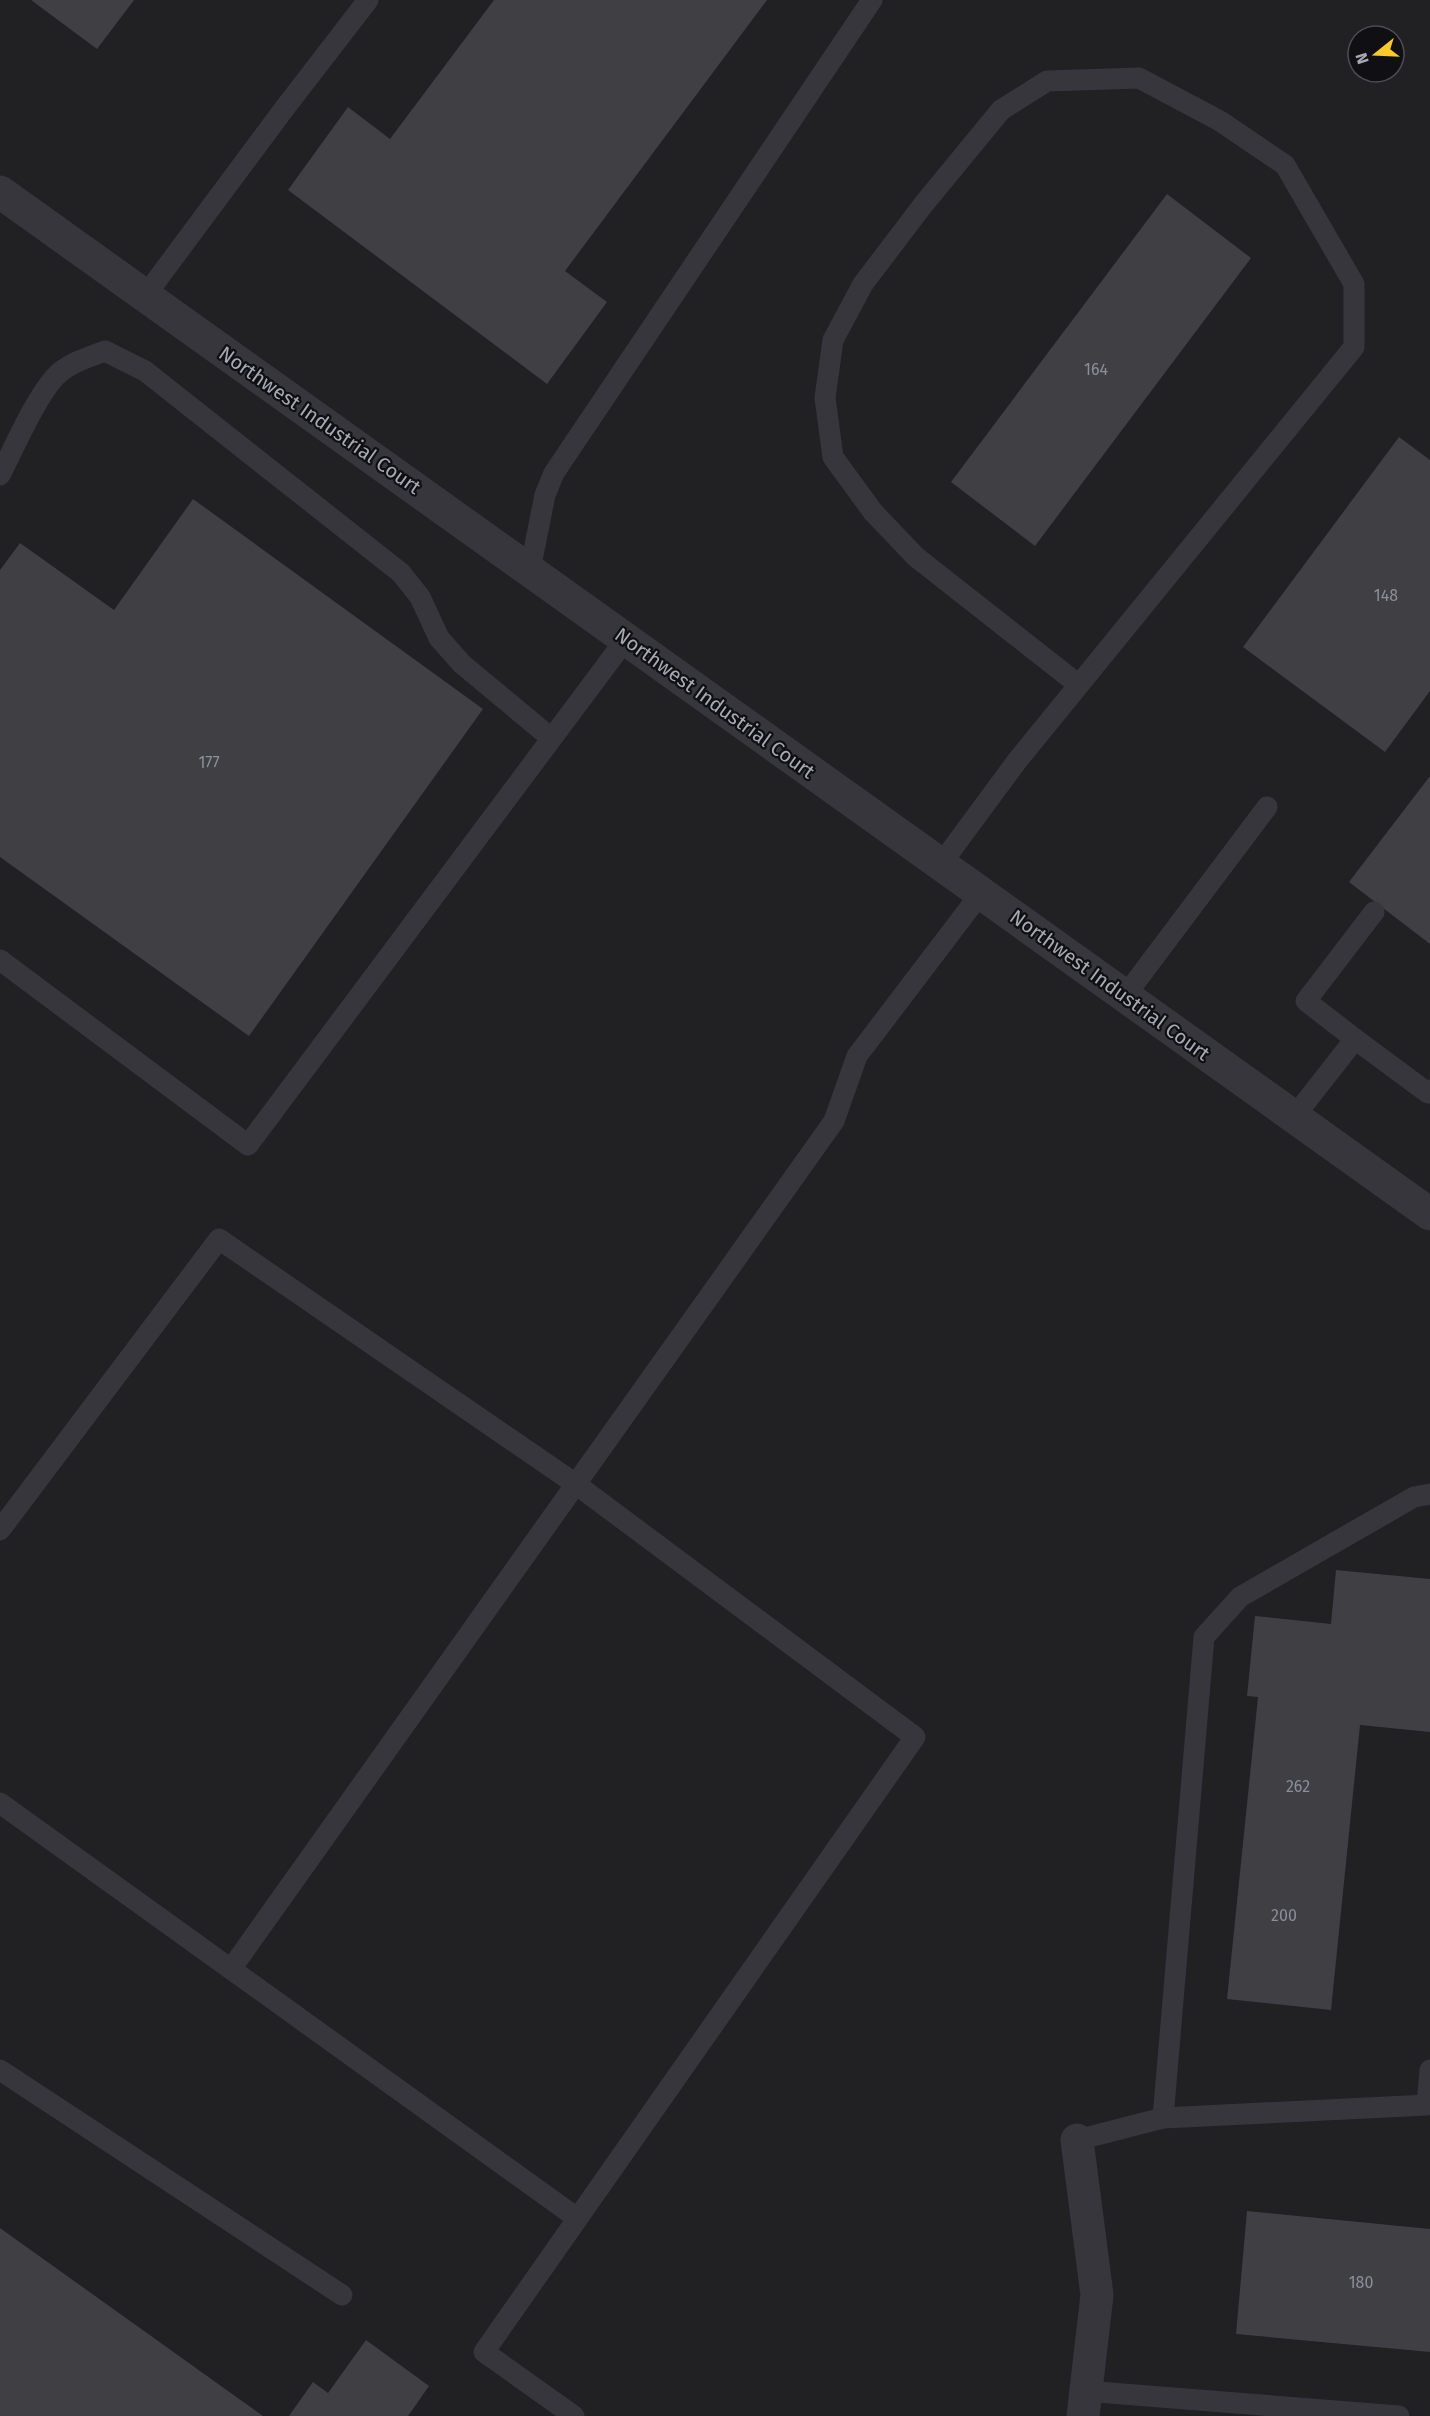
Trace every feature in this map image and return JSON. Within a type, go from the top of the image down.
[{"type":"street","name":"Northwest Industrial Court","points":[[0,192],[1430,1214]]},
{"type":"street","points":[[1077,2140],[1097,2295],[1084,2404]]},
{"type":"lane","points":[[145,296],[368,0]]},
{"type":"lane","points":[[530,570],[545,495],[554,473],[872,0]]},
{"type":"lane","points":[[941,864],[1017,761],[1079,685],[1354,347],[1353,284],[1285,165],[1220,121],[1139,78],[1047,81],[1001,110],[923,205],[863,284],[832,340],[825,398],[833,457],[873,513],[916,557],[1079,685]]},
{"type":"lane","points":[[0,475],[34,409],[56,376],[83,359],[105,351],[145,371],[401,573],[420,597],[439,638],[462,664],[551,738]]},
{"type":"lane","points":[[0,960],[248,1145],[626,639]]},
{"type":"lane","points":[[1125,996],[1267,807]]},
{"type":"lane","points":[[231,1970],[834,1121],[857,1056],[981,893]]},
{"type":"lane","points":[[1374,912],[1306,1001],[1428,1093],[1430,1090]]},
{"type":"lane","points":[[1294,1117],[1355,1039]]},
{"type":"lane","points":[[0,1530],[219,1239],[577,1485],[915,1737],[484,2352],[573,2416]]},
{"type":"lane","points":[[1163,2118],[1204,1637],[1240,1597],[1414,1497],[1430,1494]]},
{"type":"lane","points":[[0,1803],[577,2218]]},
{"type":"lane","points":[[0,2070],[342,2295]]},
{"type":"lane","points":[[1077,2140],[1163,2118],[1427,2105],[1430,2070]]},
{"type":"lane","points":[[1084,2404],[1399,2416]]},
{"type":"shaded area","points":[[0,0],[1430,0],[1430,2416],[0,2416]]},
{"type":"building","points":[[31,0],[134,0],[97,49]]},
{"type":"building","points":[[494,0],[767,0],[565,271],[607,302],[547,384],[288,190],[348,107],[390,139]]},
{"type":"building","points":[[1167,194],[1251,258],[1035,546],[951,482]]},
{"type":"building","points":[[1399,437],[1430,460],[1430,691],[1385,752],[1243,647]]},
{"type":"building","points":[[193,499],[483,709],[249,1036],[0,857],[0,570],[20,543],[114,610]]},
{"type":"building","points":[[1430,776],[1430,944],[1349,882]]},
{"type":"building","points":[[1336,1570],[1430,1579],[1430,1732],[1360,1725],[1331,2010],[1227,1999],[1258,1697],[1247,1696],[1255,1616],[1331,1624]]},
{"type":"building","points":[[1247,2211],[1430,2229],[1430,2352],[1236,2334]]},
{"type":"building","points":[[0,2228],[263,2416],[0,2416]]},
{"type":"building","points":[[366,2340],[429,2386],[408,2416],[289,2416],[313,2382],[328,2393]]}]
